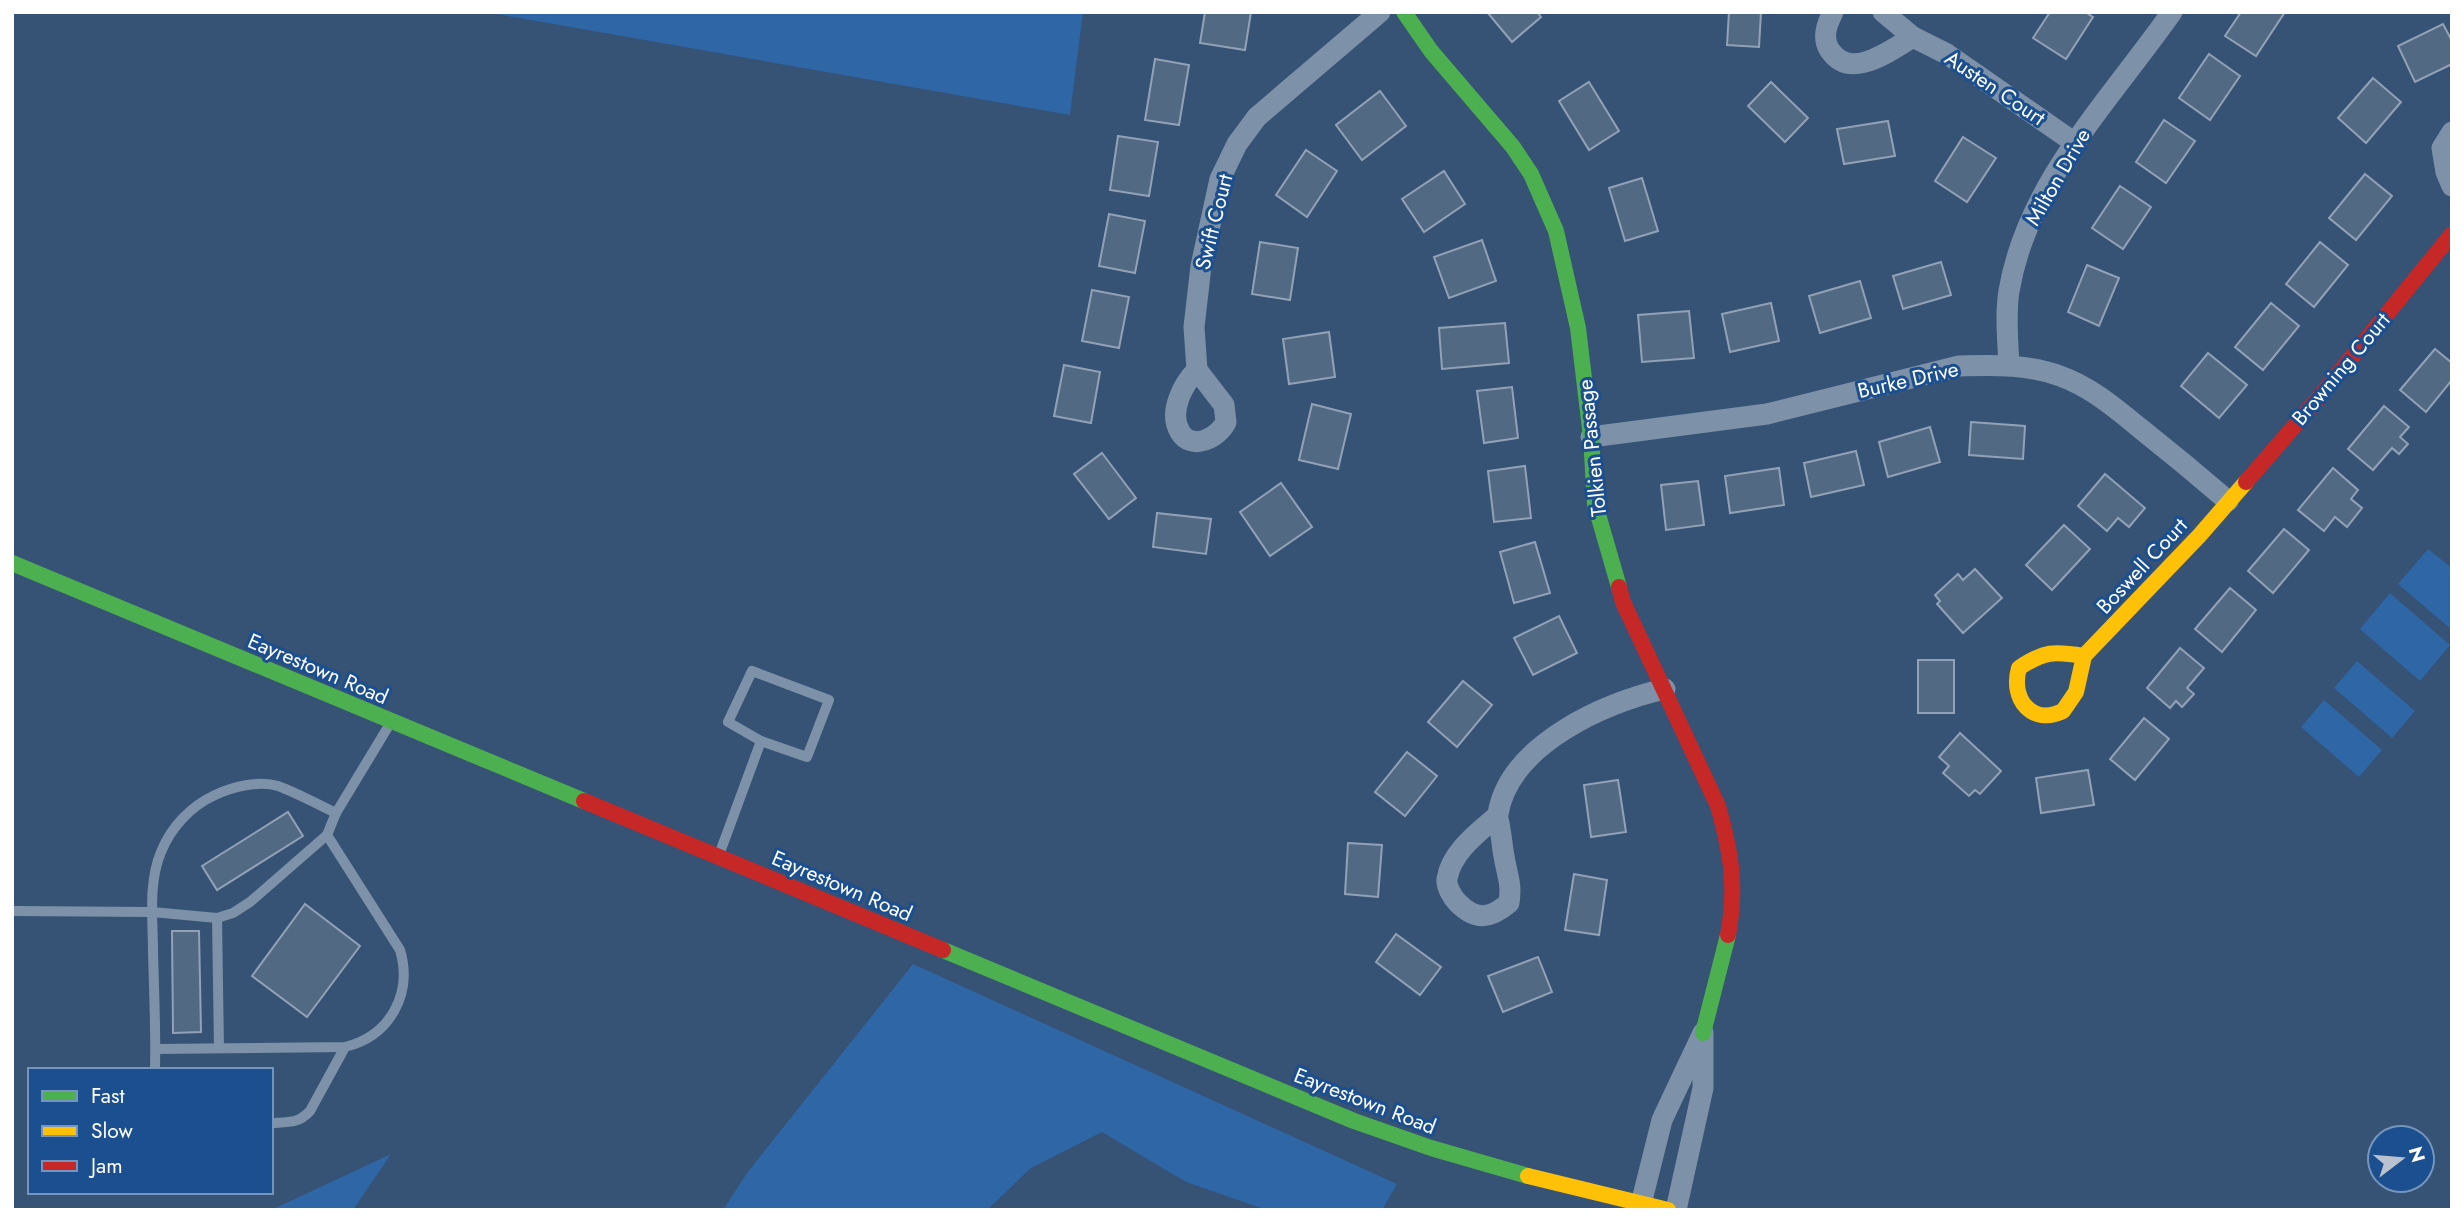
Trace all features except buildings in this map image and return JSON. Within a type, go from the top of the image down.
[{"type":"street","name":"Swift Court","points":[[1197,370],[1194,327],[1201,266],[1220,179],[1237,144],[1257,117],[1380,12]]},
{"type":"street","name":"Tolkien Passage","points":[[1404,12],[1431,51],[1513,147],[1531,174],[1556,231],[1578,328],[1591,437],[1595,504],[1612,570],[1623,602],[1718,806],[1727,838],[1733,901],[1728,935],[1703,1033],[1662,1120],[1641,1204]]},
{"type":"street","points":[[1833,12],[1826,27],[1827,46],[1837,60],[1852,65],[1879,57],[1913,37]]},
{"type":"street","name":"Austen Court","points":[[1883,12],[1913,37],[1947,54],[2075,143]]},
{"type":"street","name":"Milton Drive","points":[[2009,366],[2007,312],[2021,244],[2031,220],[2075,143],[2172,12]]},
{"type":"street","points":[[2452,132],[2442,148],[2446,172],[2452,186]]},
{"type":"street","name":"Browning Court","points":[[2228,501],[2316,401],[2452,234]]},
{"type":"street","name":"Burke Drive","points":[[1591,437],[1767,414],[1959,366],[2033,368],[2058,375],[2106,400],[2228,501]]},
{"type":"street","name":"Boswell Court","points":[[2084,656],[2199,536],[2228,501]]},
{"type":"street","name":"Eayrestown Road","points":[[12,563],[1366,1126],[1489,1166],[1668,1210]]},
{"type":"street","points":[[2054,650],[2084,656],[2079,684],[2069,706],[2050,716],[2037,715],[2028,710],[2018,696],[2015,683],[2019,668],[2042,652],[2054,650]]},
{"type":"street","points":[[1497,816],[1508,785],[1521,768],[1532,755],[1568,726],[1637,695],[1665,689]]},
{"type":"street","name":"Tolkien Passage","points":[[1676,1210],[1703,1088],[1703,1033]]},
{"type":"lane","points":[[752,671],[829,700],[807,757],[761,741],[728,722],[752,671]]},
{"type":"lane","points":[[12,911],[152,912],[217,918],[233,913],[250,902],[327,835],[336,813],[391,722]]},
{"type":"lane","points":[[718,858],[761,741]]},
{"type":"lane","points":[[155,1068],[152,912],[155,873],[166,842],[185,816],[212,797],[243,786],[276,786],[336,813]]},
{"type":"lane","points":[[156,1049],[345,1047],[372,1036],[388,1021],[402,994],[404,972],[397,943],[327,835]]},
{"type":"lane","points":[[217,918],[219,1048]]},
{"type":"lane","points":[[273,1123],[303,1119],[345,1047]]},
{"type":"shaded area","points":[[486,12],[1083,12],[1070,115]]},
{"type":"shaded area","points":[[2428,549],[2452,568],[2452,630],[2398,584]]},
{"type":"shaded area","points":[[2390,593],[2450,645],[2420,681],[2360,629]]},
{"type":"shaded area","points":[[2357,661],[2415,711],[2392,738],[2334,688]]},
{"type":"shaded area","points":[[2324,700],[2382,750],[2359,777],[2301,727]]},
{"type":"shaded area","points":[[913,964],[1397,1184],[1382,1210],[1267,1210],[1186,1182],[1102,1132],[1031,1168],[987,1210],[723,1210],[747,1173]]},
{"type":"shaded area","points":[[391,1154],[353,1210],[271,1210]]},
{"type":"traffic: fast","points":[[1404,12],[1431,51],[1513,147],[1531,174],[1556,231],[1578,328],[1591,437],[1595,504],[1619,587]]},
{"type":"traffic: fast","points":[[12,563],[584,801]]},
{"type":"traffic: fast","points":[[1703,1033],[1728,935]]},
{"type":"traffic: fast","points":[[943,950],[1354,1121],[1431,1148],[1528,1176]]},
{"type":"traffic: slow","points":[[2084,656],[2076,692],[2063,711],[2042,715],[2026,707],[2018,690],[2019,668],[2043,655],[2065,653],[2084,656],[2199,536],[2246,482]]},
{"type":"traffic: slow","points":[[1528,1176],[1668,1210]]},
{"type":"traffic: jam","points":[[2246,482],[2452,234]]},
{"type":"traffic: jam","points":[[1619,587],[1623,602],[1718,806],[1731,870],[1732,901],[1728,935]]},
{"type":"traffic: jam","points":[[584,801],[943,950]]}]
